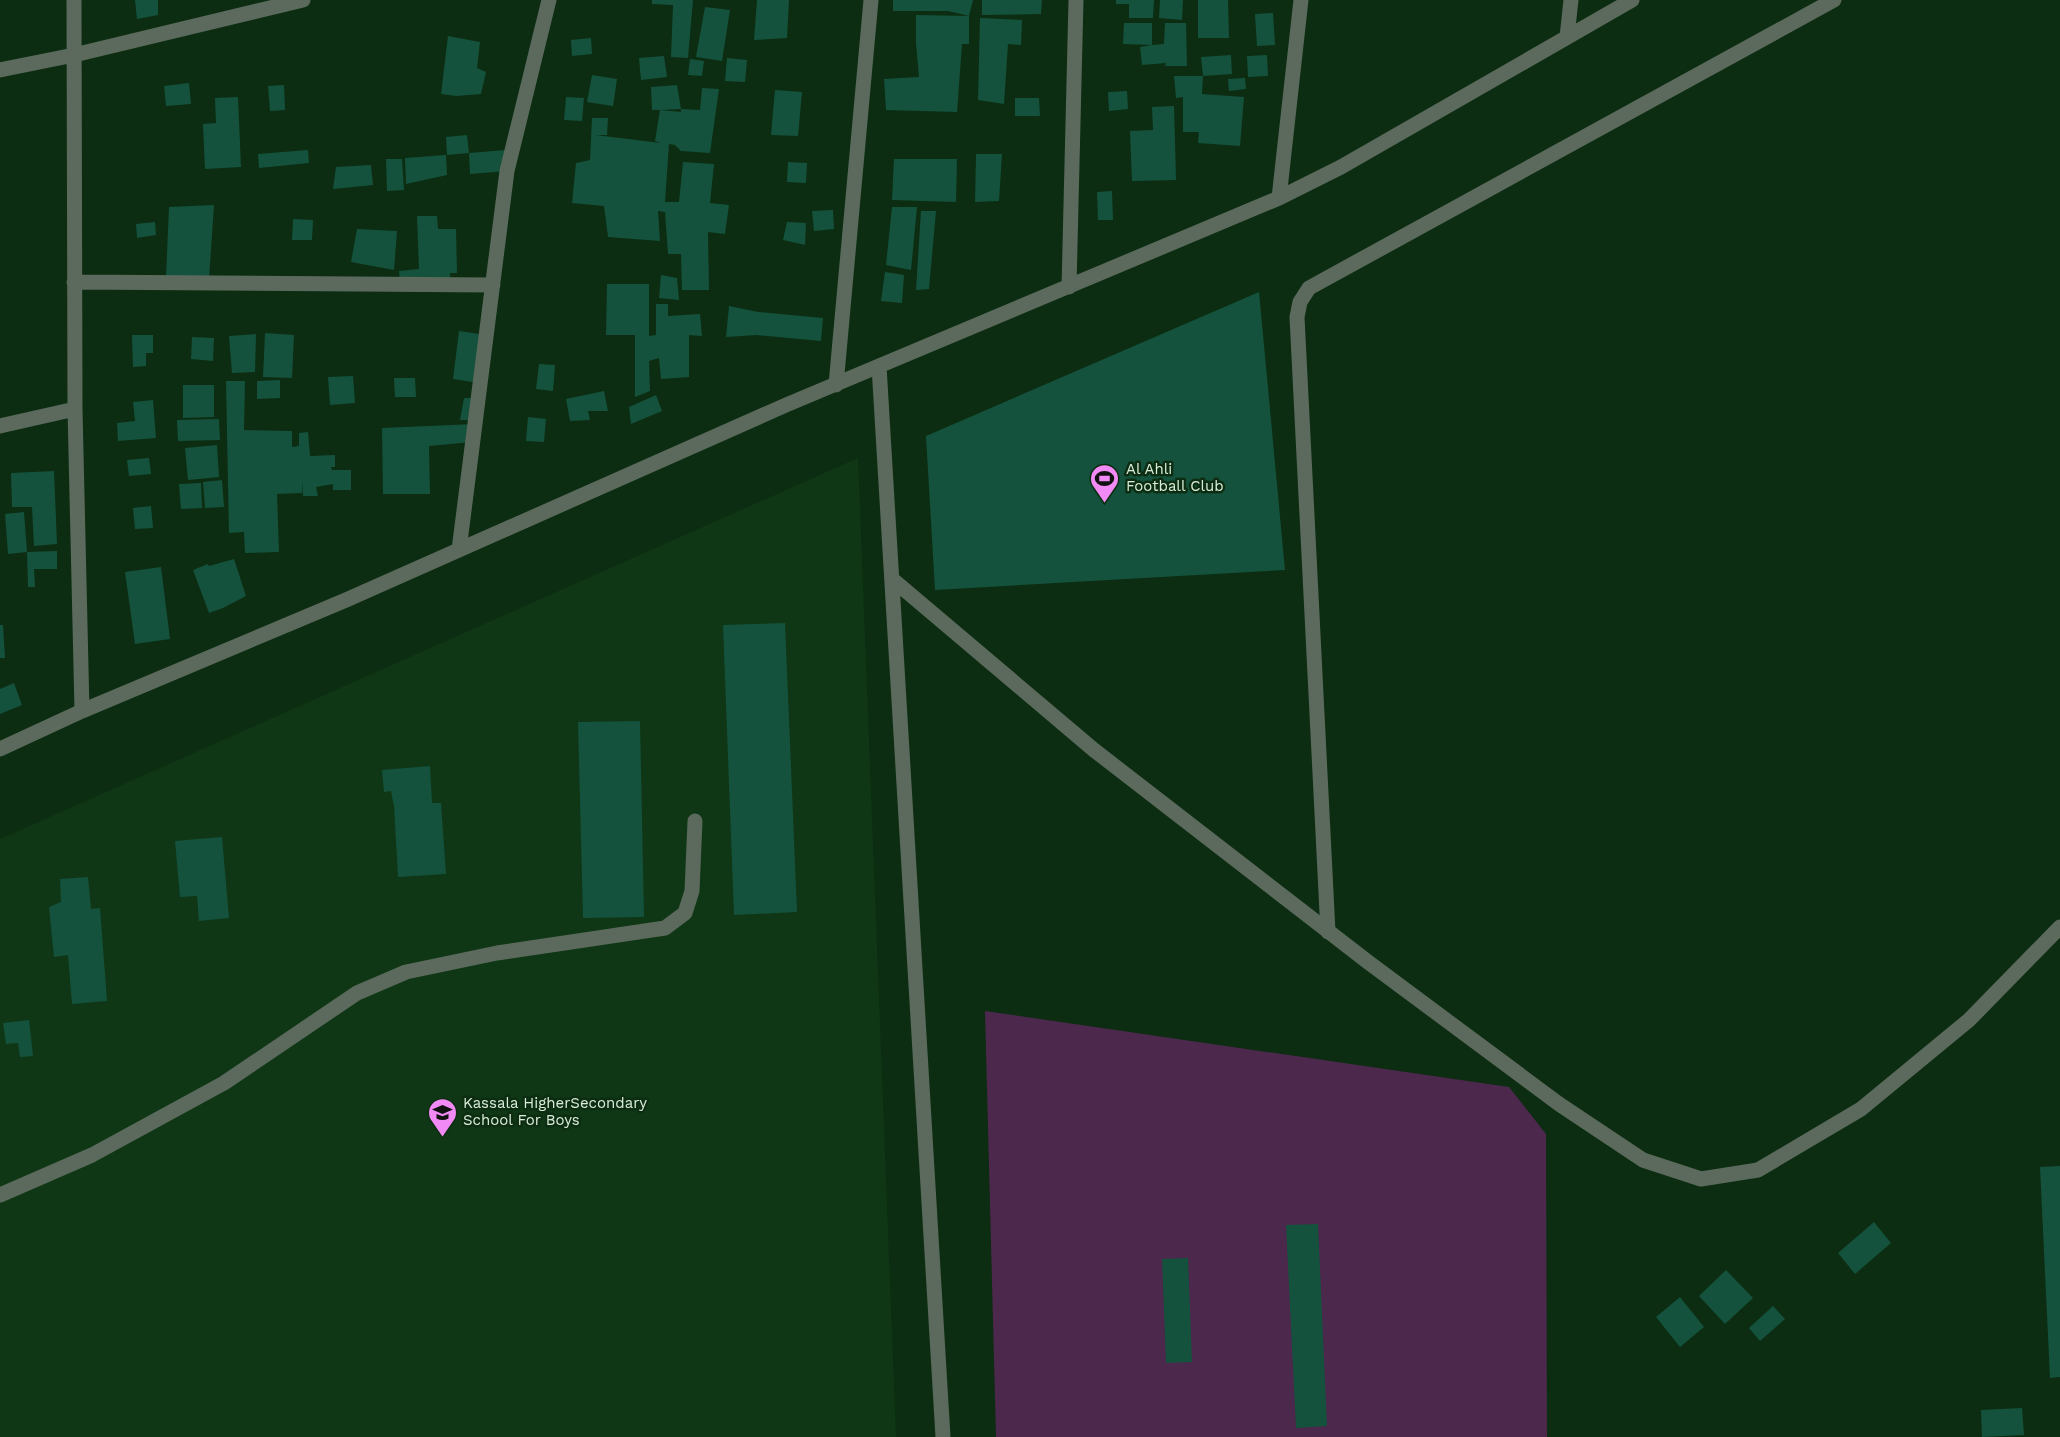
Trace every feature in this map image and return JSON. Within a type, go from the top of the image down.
[{"type":"street","points":[[74,0],[75,409],[82,711]]},
{"type":"street","points":[[0,70],[74,55],[303,0]]},
{"type":"street","points":[[459,550],[507,171],[549,0]]},
{"type":"street","points":[[836,385],[871,0]]},
{"type":"street","points":[[1069,287],[1076,0]]},
{"type":"street","points":[[1279,198],[1301,0]]},
{"type":"street","points":[[1567,37],[1571,0]]},
{"type":"street","points":[[0,749],[82,711],[346,600],[879,366],[1279,198],[1341,167],[1632,0]]},
{"type":"street","points":[[1328,932],[1297,317],[1300,302],[1309,288],[1834,0]]},
{"type":"street","points":[[74,282],[493,285]]},
{"type":"street","points":[[879,366],[943,1437]]},
{"type":"street","points":[[0,426],[75,409]]},
{"type":"street","points":[[892,579],[1094,750],[1328,932],[1577,1117],[1643,1160],[1701,1179],[1758,1170],[1862,1109],[1969,1020],[2060,927]]},
{"type":"street","points":[[0,1195],[92,1155],[214,1089],[357,993],[406,972],[497,953],[665,928],[685,913],[692,891],[695,821]]},
{"type":"shaded area","name":"Kassala HigherSecondary School For Boys","points":[[858,458],[896,1437],[0,1437],[0,839]]},
{"type":"shaded area","points":[[985,1011],[1509,1087],[1546,1134],[1547,1437],[996,1437]]},
{"type":"building","points":[[135,0],[158,0],[158,15],[137,19]]},
{"type":"building","points":[[652,0],[693,0],[688,58],[671,57],[673,5],[652,4]]},
{"type":"building","points":[[757,0],[789,0],[787,38],[754,40]]},
{"type":"building","points":[[893,0],[973,0],[969,16],[948,11],[893,11]]},
{"type":"building","points":[[982,0],[1042,0],[1041,14],[982,15]]},
{"type":"building","points":[[1116,0],[1154,0],[1153,18],[1129,18],[1129,4],[1116,4]]},
{"type":"building","points":[[1160,0],[1183,0],[1182,20],[1159,18]]},
{"type":"building","points":[[1198,0],[1228,0],[1229,38],[1198,38]]},
{"type":"building","points":[[705,7],[730,10],[722,61],[696,57]]},
{"type":"building","points":[[1273,13],[1275,45],[1257,46],[1255,14]]},
{"type":"building","points":[[916,15],[969,16],[969,44],[962,44],[957,112],[886,110],[884,79],[919,77]]},
{"type":"building","points":[[980,18],[1022,20],[1021,45],[1008,44],[1004,104],[978,100]]},
{"type":"building","points":[[1124,23],[1152,23],[1152,45],[1123,44]]},
{"type":"building","points":[[1165,23],[1186,23],[1187,66],[1165,66],[1166,63],[1142,65],[1140,47],[1164,44]]},
{"type":"building","points":[[448,36],[480,42],[477,68],[486,72],[481,94],[456,96],[441,94]]},
{"type":"building","points":[[591,38],[592,54],[572,56],[571,40]]},
{"type":"building","points":[[1231,55],[1232,74],[1203,76],[1201,57]]},
{"type":"building","points":[[1267,55],[1268,76],[1248,77],[1247,56]]},
{"type":"building","points":[[664,56],[667,77],[641,80],[639,58]]},
{"type":"building","points":[[727,58],[747,60],[745,82],[725,81]]},
{"type":"building","points":[[690,59],[704,61],[702,76],[688,75]]},
{"type":"building","points":[[592,75],[617,79],[613,106],[587,102]]},
{"type":"building","points":[[1174,76],[1203,76],[1202,94],[1244,97],[1240,146],[1198,143],[1199,132],[1183,132],[1183,97],[1176,98]]},
{"type":"building","points":[[1245,78],[1246,89],[1229,91],[1228,79]]},
{"type":"building","points":[[189,83],[191,104],[166,106],[164,86]]},
{"type":"building","points":[[284,85],[285,110],[270,111],[268,86]]},
{"type":"building","points":[[677,85],[681,109],[652,110],[651,87]]},
{"type":"building","points":[[702,88],[719,89],[710,153],[681,151],[675,145],[669,144],[665,202],[679,202],[683,162],[714,164],[710,203],[729,205],[725,234],[708,232],[709,290],[682,290],[681,254],[668,254],[665,212],[658,211],[660,241],[608,237],[604,206],[572,203],[576,163],[590,160],[592,118],[608,118],[607,135],[595,135],[661,143],[655,141],[660,110],[681,112],[681,109],[700,110]]},
{"type":"building","points":[[775,90],[802,92],[798,136],[771,135]]},
{"type":"building","points":[[1127,91],[1128,109],[1109,111],[1108,92]]},
{"type":"building","points":[[238,97],[241,167],[205,169],[203,124],[216,123],[215,98]]},
{"type":"building","points":[[566,97],[584,98],[582,121],[564,120]]},
{"type":"building","points":[[1015,98],[1039,98],[1040,116],[1015,116]]},
{"type":"building","points":[[1174,106],[1176,180],[1132,181],[1130,131],[1153,130],[1152,107]]},
{"type":"building","points":[[467,135],[469,153],[447,155],[446,137]]},
{"type":"building","points":[[308,150],[309,163],[259,168],[258,154]]},
{"type":"building","points":[[506,150],[507,171],[470,174],[469,153]]},
{"type":"building","points":[[976,154],[1002,154],[999,201],[975,202]]},
{"type":"building","points":[[446,155],[447,175],[406,184],[405,158]]},
{"type":"building","points":[[386,159],[402,159],[404,190],[387,191]]},
{"type":"building","points":[[894,159],[957,159],[956,202],[892,200]]},
{"type":"building","points":[[788,162],[807,163],[806,183],[787,182]]},
{"type":"building","points":[[371,165],[373,185],[333,189],[336,167]]},
{"type":"building","points":[[1112,191],[1113,220],[1098,220],[1097,192]]},
{"type":"building","points":[[214,205],[209,279],[166,278],[169,207]]},
{"type":"building","points":[[892,207],[917,207],[911,270],[886,265]]},
{"type":"building","points":[[833,210],[834,229],[814,231],[812,211]]},
{"type":"building","points":[[921,211],[936,211],[929,289],[916,290]]},
{"type":"building","points":[[417,216],[437,216],[438,229],[456,229],[457,273],[450,273],[451,284],[400,284],[399,271],[419,269]]},
{"type":"building","points":[[293,219],[313,220],[312,240],[292,240]]},
{"type":"building","points":[[155,222],[156,235],[137,238],[136,224]]},
{"type":"building","points":[[787,222],[806,223],[805,245],[783,240]]},
{"type":"building","points":[[357,229],[397,231],[394,270],[351,262]]},
{"type":"building","points":[[885,272],[904,275],[902,303],[881,301]]},
{"type":"building","points":[[661,275],[677,278],[679,300],[659,298]]},
{"type":"building","points":[[607,284],[649,284],[649,336],[656,335],[656,304],[668,304],[668,316],[700,314],[702,336],[689,335],[689,377],[661,379],[659,358],[649,361],[650,391],[635,397],[635,335],[606,335]]},
{"type":"building","name":"Al Ahli Football Club","points":[[1259,292],[1285,570],[935,590],[926,436]]},
{"type":"building","points":[[729,306],[758,312],[823,318],[821,341],[756,335],[726,337]]},
{"type":"building","points":[[459,331],[486,335],[479,383],[453,379]]},
{"type":"building","points":[[265,333],[294,335],[292,378],[263,377]]},
{"type":"building","points":[[256,334],[255,372],[232,373],[229,336]]},
{"type":"building","points":[[132,335],[153,335],[153,353],[146,353],[146,366],[133,367]]},
{"type":"building","points":[[192,337],[214,338],[213,361],[191,359]]},
{"type":"building","points":[[539,364],[555,365],[553,391],[536,389]]},
{"type":"building","points":[[353,376],[355,403],[330,405],[328,377]]},
{"type":"building","points":[[394,378],[415,378],[416,397],[395,397]]},
{"type":"building","points":[[280,380],[280,398],[257,399],[257,381]]},
{"type":"building","points":[[226,381],[245,381],[244,430],[292,431],[292,447],[299,446],[299,433],[308,432],[310,456],[335,455],[335,467],[331,467],[332,470],[351,470],[351,490],[333,490],[333,484],[316,487],[318,496],[303,496],[302,481],[302,493],[277,494],[279,552],[245,553],[244,532],[229,533]]},
{"type":"building","points":[[183,385],[214,385],[214,417],[183,418]]},
{"type":"building","points":[[604,391],[608,411],[588,411],[590,420],[570,421],[566,399]]},
{"type":"building","points":[[656,395],[662,411],[631,424],[629,407]]},
{"type":"building","points":[[464,398],[478,398],[476,420],[460,420]]},
{"type":"building","points":[[153,400],[156,438],[118,441],[117,423],[135,421],[133,402]]},
{"type":"building","points":[[528,417],[546,419],[544,442],[526,441]]},
{"type":"building","points":[[219,419],[220,440],[178,441],[177,420]]},
{"type":"building","points":[[475,424],[472,442],[429,446],[430,494],[383,494],[382,428]]},
{"type":"building","points":[[217,445],[219,477],[188,480],[185,448]]},
{"type":"building","points":[[149,458],[151,474],[129,476],[127,460]]},
{"type":"building","points":[[54,471],[57,544],[34,546],[32,507],[12,507],[11,473]]},
{"type":"building","points":[[222,480],[224,507],[205,508],[203,482]]},
{"type":"building","points":[[201,483],[202,508],[181,509],[179,484]]},
{"type":"building","points":[[151,506],[153,528],[135,529],[133,508]]},
{"type":"building","points":[[24,512],[27,552],[8,554],[5,514]]},
{"type":"building","points":[[57,551],[57,569],[34,569],[35,587],[28,587],[27,552]]},
{"type":"building","points":[[234,559],[246,596],[209,613],[193,570],[208,564],[209,566]]},
{"type":"building","points":[[161,567],[170,639],[135,644],[125,572]]},
{"type":"building","points":[[785,623],[797,912],[734,915],[723,625]]},
{"type":"building","points":[[0,625],[3,625],[5,658],[0,658]]},
{"type":"building","points":[[14,683],[22,705],[0,714],[0,689]]},
{"type":"building","points":[[640,721],[644,917],[583,918],[578,722]]},
{"type":"building","points":[[430,766],[432,803],[441,803],[446,874],[398,877],[394,806],[391,791],[384,792],[382,770]]},
{"type":"building","points":[[222,837],[229,918],[199,921],[197,896],[180,897],[175,841]]},
{"type":"building","points":[[88,877],[91,909],[100,908],[107,1001],[72,1004],[68,955],[54,957],[49,907],[61,902],[60,879]]},
{"type":"building","points":[[29,1020],[33,1056],[20,1057],[18,1043],[6,1044],[3,1023]]},
{"type":"building","points":[[2060,1166],[2060,1377],[2050,1378],[2040,1167]]},
{"type":"building","points":[[1874,1222],[1891,1243],[1855,1274],[1838,1253]]},
{"type":"building","points":[[1318,1224],[1327,1426],[1296,1428],[1286,1225]]},
{"type":"building","points":[[1188,1258],[1192,1362],[1166,1363],[1162,1259]]},
{"type":"building","points":[[1726,1270],[1753,1298],[1725,1324],[1699,1296]]},
{"type":"building","points":[[1680,1297],[1704,1327],[1680,1347],[1656,1317]]},
{"type":"building","points":[[1773,1306],[1785,1319],[1760,1341],[1749,1328]]},
{"type":"building","points":[[2022,1408],[2024,1435],[1982,1437],[1981,1410]]},
{"type":"place","name":"Al Ahli Football Club","points":[[1105,504]]},
{"type":"place","name":"Kassala HigherSecondary School For Boys","points":[[442,1138]]}]
